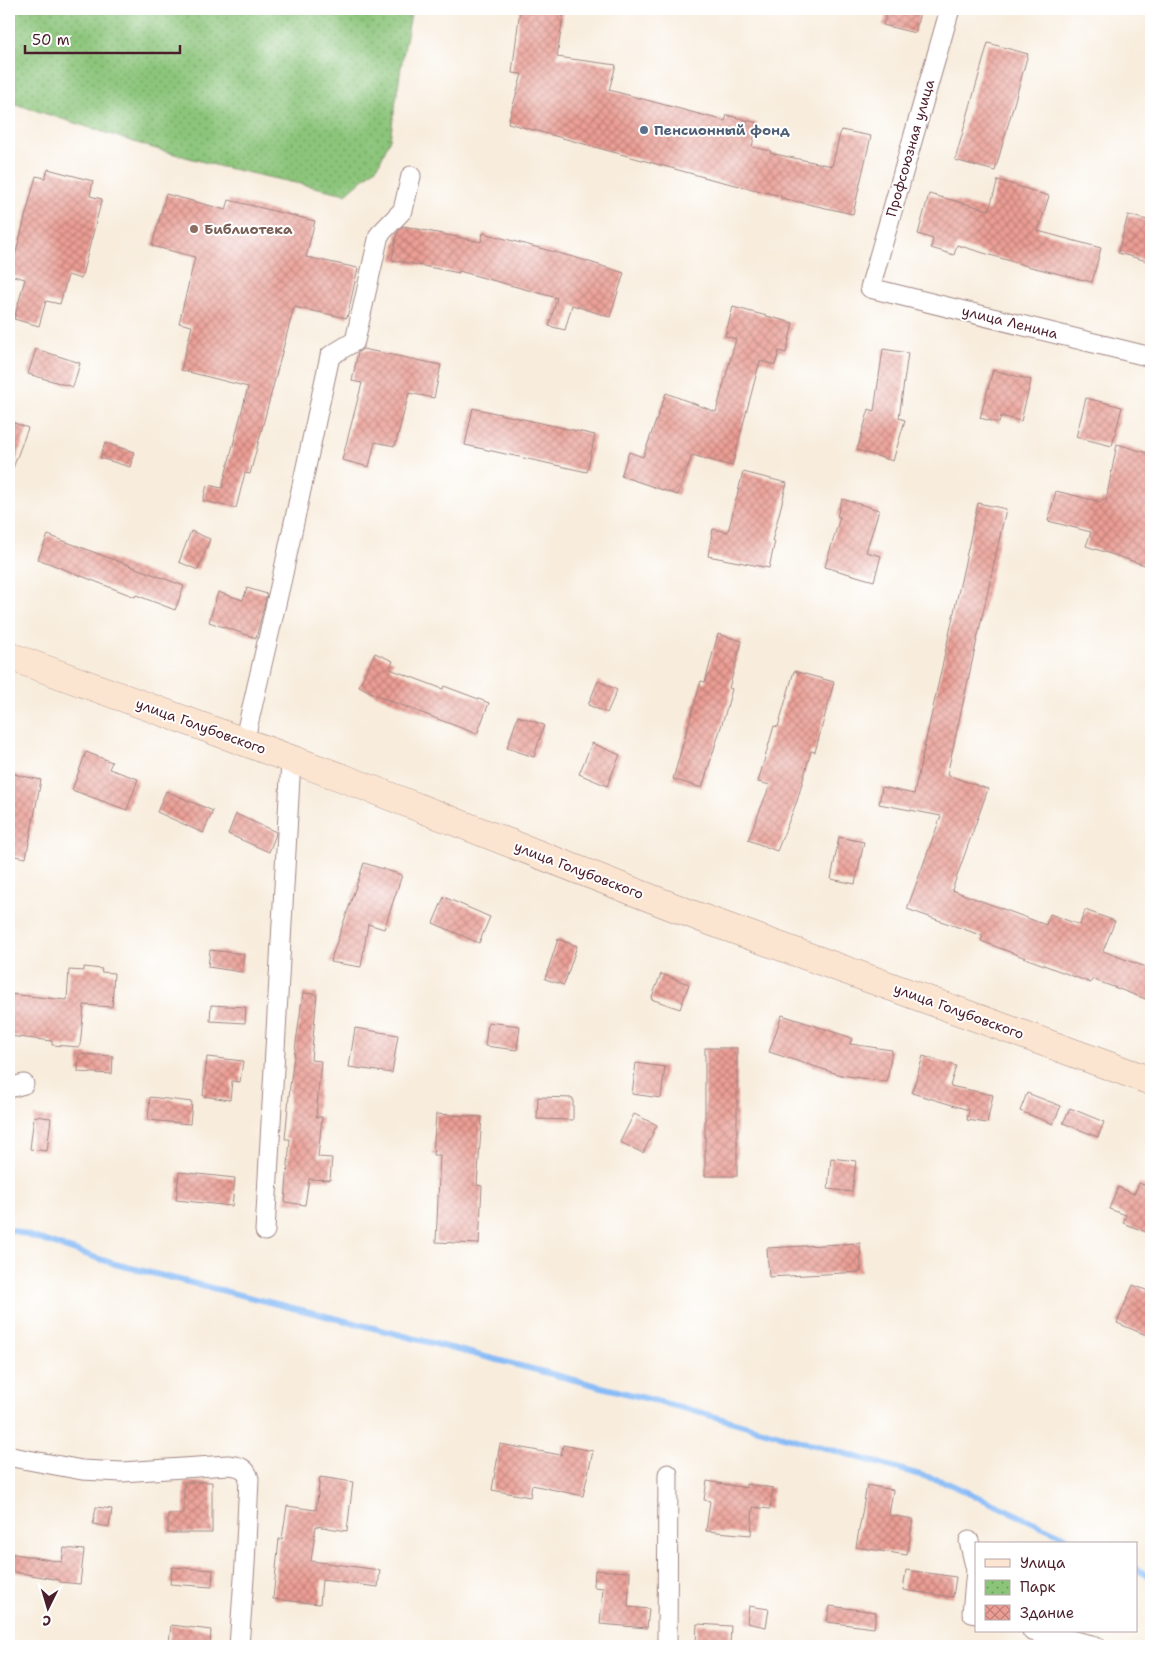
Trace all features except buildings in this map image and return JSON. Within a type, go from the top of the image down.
[{"type":"street","name":"Профсоюзная улица","points":[[870,288],[950,9]]},
{"type":"street","points":[[244,742],[330,356],[355,341],[379,235],[403,210],[411,176]]},
{"type":"street","name":"улица Ленина","points":[[870,288],[1151,357]]},
{"type":"street","name":"улица Голубовского","points":[[9,656],[244,742],[699,917],[1151,1082]]},
{"type":"street","points":[[265,1231],[291,760]]},
{"type":"street","points":[[12,1457],[82,1470],[122,1472],[228,1465],[244,1469],[249,1479],[239,1646]]},
{"type":"street","points":[[667,1646],[668,1474]]},
{"type":"street","points":[[969,1541],[975,1566]]},
{"type":"street","points":[[975,1581],[972,1613],[975,1614]]},
{"type":"street","points":[[1036,1632],[1096,1646]]},
{"type":"green space","points":[[9,9],[412,9],[390,139],[378,166],[346,194],[222,167],[153,148],[9,102]]},
{"type":"waterway","points":[[9,1229],[115,1264],[358,1324],[691,1410],[945,1482],[1077,1542]]},
{"type":"waterway","points":[[1138,1570],[1151,1577]]},
{"type":"place","name":"Пенсионный фонд","points":[[644,130]]},
{"type":"place","name":"Библиотека","points":[[194,229]]}]
